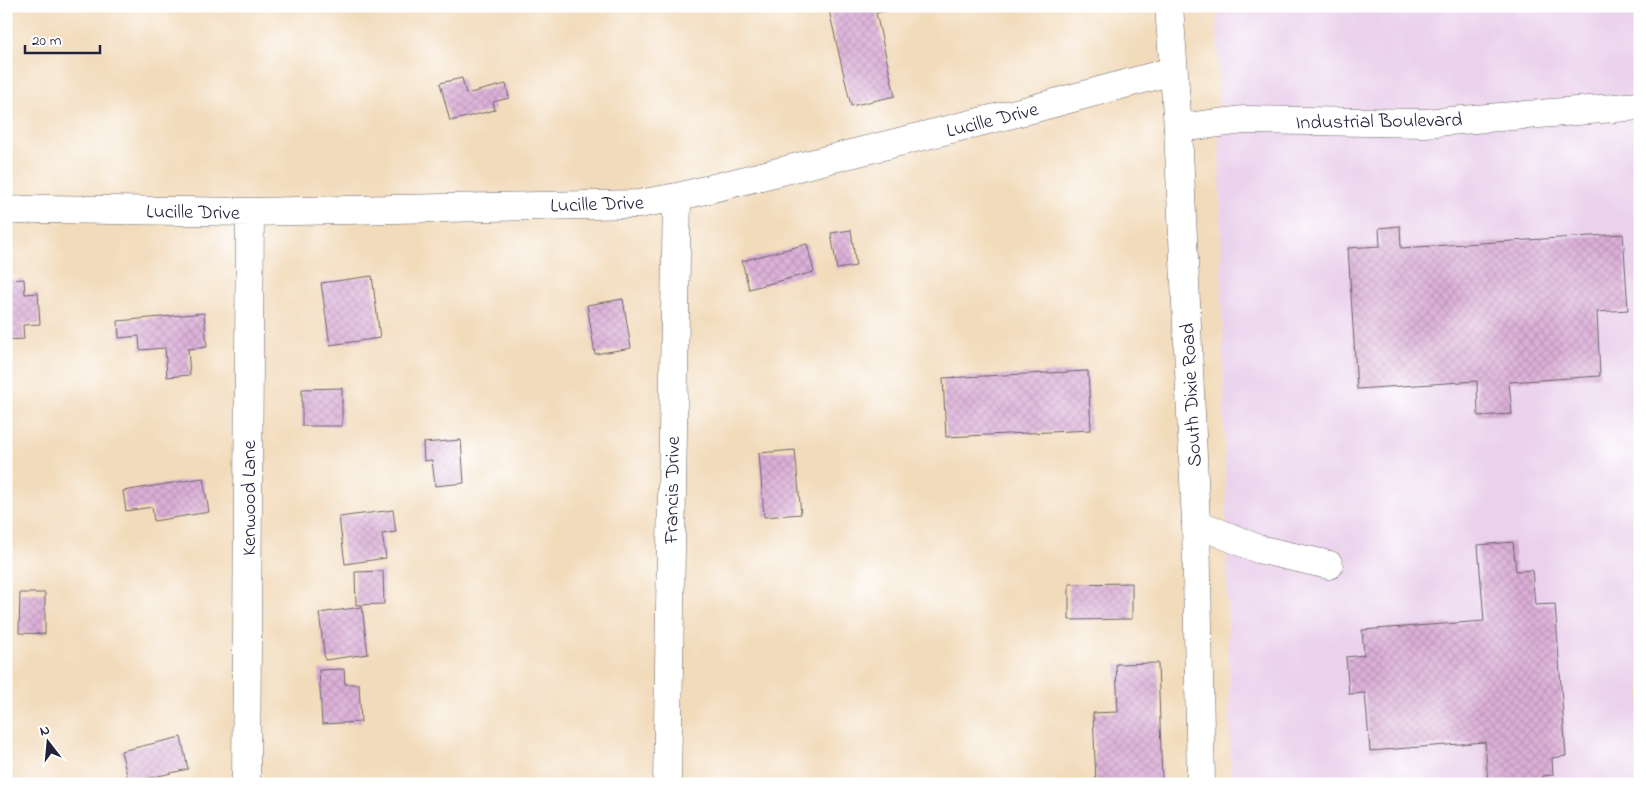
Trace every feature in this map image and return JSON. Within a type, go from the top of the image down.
[{"type":"street","name":"South Dixie Road","points":[[1169,6],[1178,128],[1196,523],[1201,784]]},
{"type":"street","name":"Lucille Drive","points":[[6,212],[43,209],[250,212],[639,204],[677,197],[1032,109],[1173,71]]},
{"type":"street","name":"Industrial Boulevard","points":[[1178,128],[1244,120],[1424,123],[1640,106]]},
{"type":"street","name":"Francis Drive","points":[[667,784],[677,197]]},
{"type":"street","name":"Kenwood Lane","points":[[246,784],[250,212]]},
{"type":"street","points":[[1196,523],[1258,549],[1330,565]]},
{"type":"shaded area","points":[[1217,6],[1640,6],[1640,784],[1231,784]]},
{"type":"building","points":[[828,6],[895,6],[895,9],[876,13],[895,96],[851,106]]},
{"type":"building","points":[[462,78],[466,94],[506,84],[509,98],[493,102],[495,110],[450,121],[440,83]]},
{"type":"building","points":[[1400,226],[1401,248],[1623,234],[1628,310],[1597,312],[1600,376],[1509,382],[1512,414],[1478,416],[1477,381],[1357,389],[1348,248],[1380,246],[1379,228]]},
{"type":"building","points":[[851,230],[856,266],[837,269],[831,233]]},
{"type":"building","points":[[807,244],[814,272],[749,289],[742,261]]},
{"type":"building","points":[[372,276],[380,338],[330,345],[321,283]]},
{"type":"building","points":[[24,279],[25,294],[38,293],[40,324],[23,325],[24,339],[6,340],[6,280]]},
{"type":"building","points":[[623,299],[631,348],[595,354],[587,305]]},
{"type":"building","points":[[204,313],[207,347],[188,349],[190,375],[167,377],[165,348],[140,350],[139,336],[119,338],[118,321]]},
{"type":"building","points":[[1088,371],[1091,430],[946,437],[943,378]]},
{"type":"building","points":[[342,388],[342,426],[302,426],[302,389]]},
{"type":"building","points":[[461,440],[464,483],[435,486],[432,460],[424,461],[423,443]]},
{"type":"building","points":[[795,450],[801,514],[764,517],[759,453]]},
{"type":"building","points":[[203,478],[209,512],[154,521],[152,507],[126,511],[123,491]]},
{"type":"building","points":[[393,510],[396,532],[382,534],[386,558],[345,564],[339,517]]},
{"type":"building","points":[[1513,542],[1516,571],[1532,570],[1535,605],[1555,604],[1566,756],[1552,758],[1553,775],[1543,776],[1543,784],[1488,784],[1485,742],[1370,751],[1365,693],[1349,694],[1346,657],[1364,655],[1362,630],[1484,621],[1478,545]]},
{"type":"building","points":[[383,571],[384,604],[356,605],[355,572]]},
{"type":"building","points":[[1132,583],[1132,619],[1069,620],[1069,584]]},
{"type":"building","points":[[20,593],[45,593],[45,634],[19,633]]},
{"type":"building","points":[[362,607],[368,654],[325,660],[319,613]]},
{"type":"building","points":[[1158,663],[1162,781],[1096,783],[1093,713],[1118,712],[1116,664]]},
{"type":"building","points":[[344,669],[345,684],[359,684],[361,722],[322,724],[319,670]]},
{"type":"building","points":[[181,737],[188,769],[129,783],[121,751]]}]
